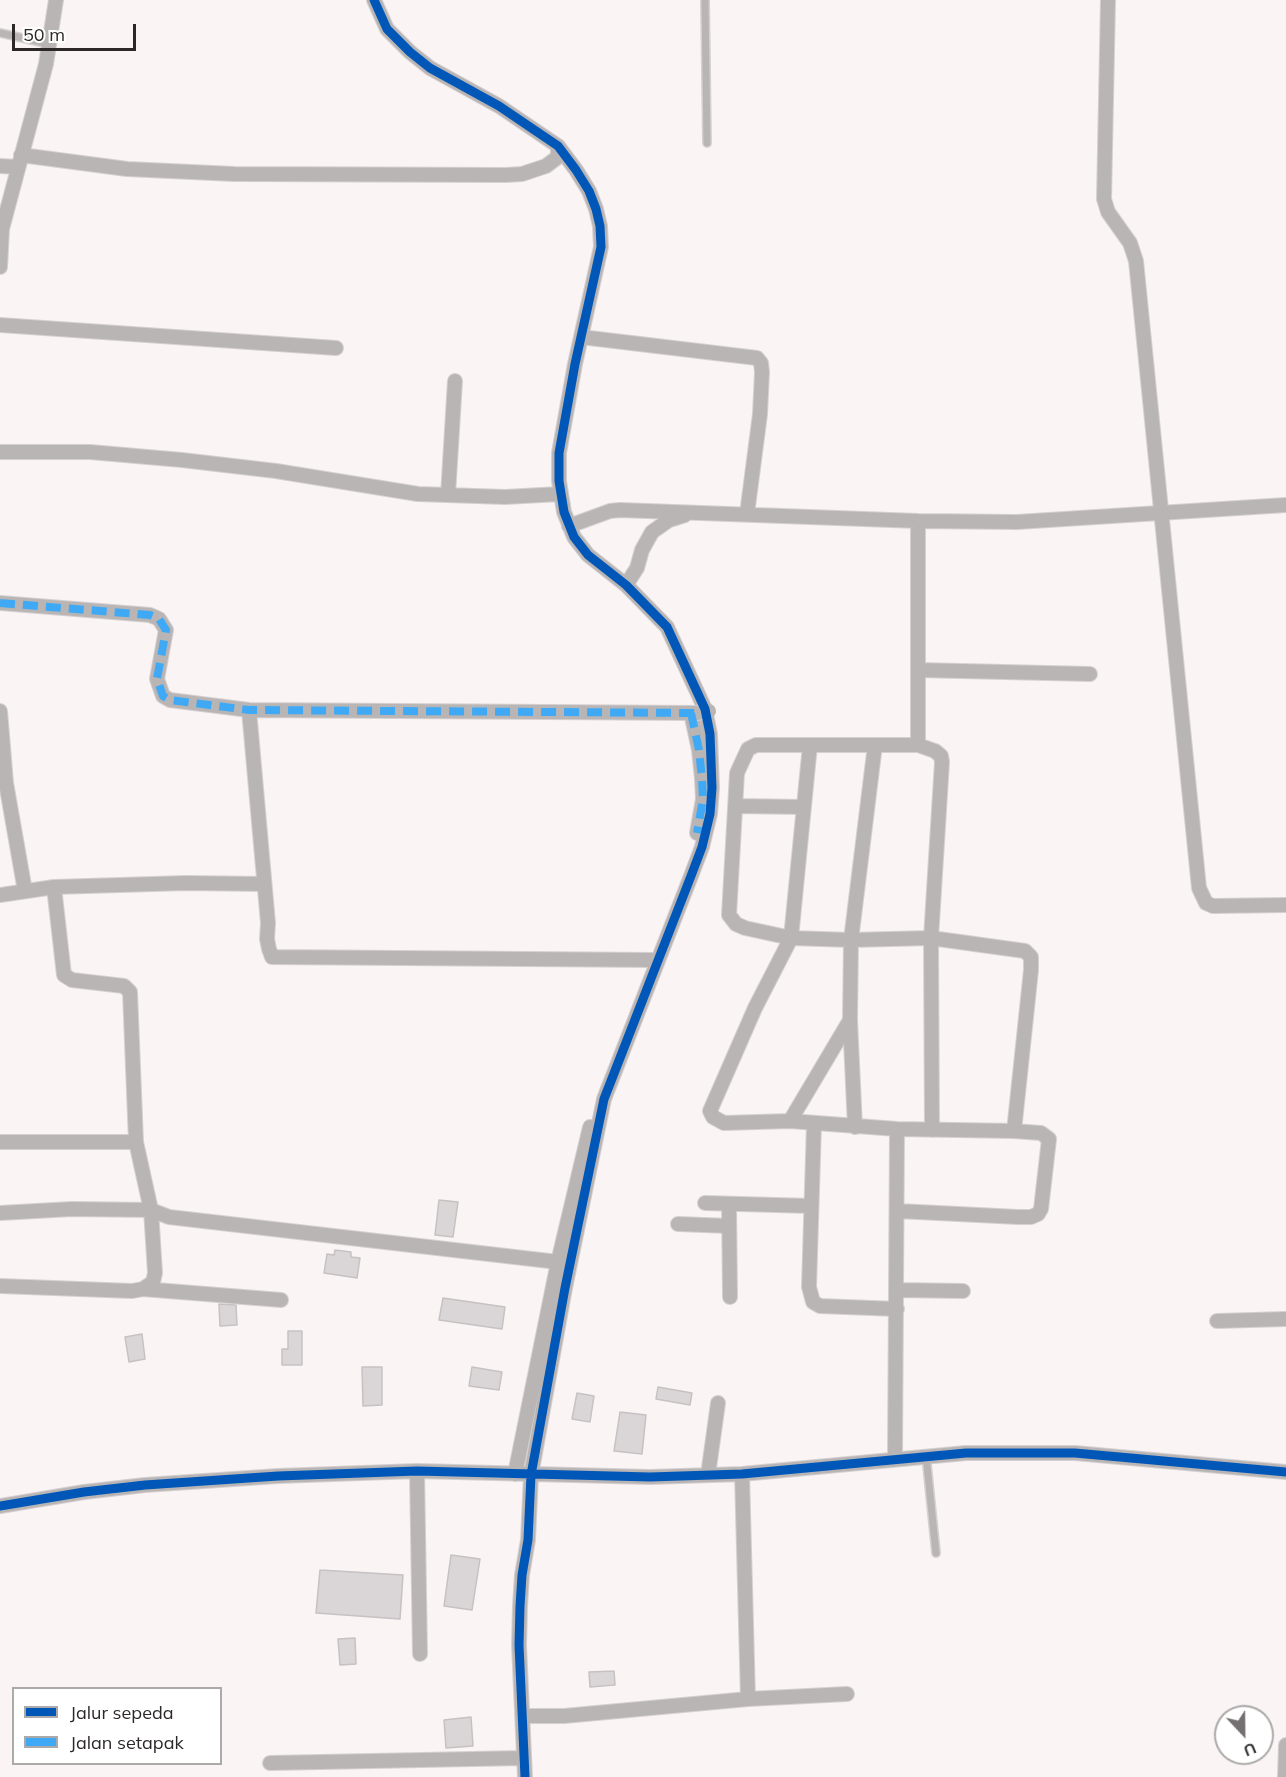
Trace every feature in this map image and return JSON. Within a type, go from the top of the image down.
[{"type":"street","points":[[0,267],[2,229],[46,64],[56,0]]},
{"type":"street","points":[[374,0],[387,28],[410,52],[430,68],[499,106],[558,152],[576,170],[589,191],[600,226],[601,247],[559,453],[560,494],[564,512],[580,546],[588,555],[626,585],[667,627],[710,734],[712,765],[710,814],[702,848],[604,1099],[565,1288],[531,1475],[528,1540],[522,1575],[519,1645],[525,1777]]},
{"type":"street","points":[[1108,0],[1104,199],[1108,212],[1135,253],[1199,888],[1206,903],[1213,906],[1286,905]]},
{"type":"street","points":[[0,166],[19,161],[234,174],[506,175],[522,174],[546,166],[558,152]]},
{"type":"street","points":[[0,325],[336,348]]},
{"type":"street","points":[[581,337],[757,358],[761,363],[762,372],[760,414],[747,514]]},
{"type":"street","points":[[448,495],[455,381]]},
{"type":"street","points":[[0,452],[90,452],[182,460],[276,471],[418,494],[506,497],[560,494]]},
{"type":"street","points":[[569,526],[610,511],[1017,522],[1286,505]]},
{"type":"street","points":[[626,585],[637,568],[642,550],[652,532],[669,520],[693,512]]},
{"type":"street","points":[[918,521],[918,745]]},
{"type":"street","points":[[0,603],[150,615],[159,619],[166,630],[157,679],[163,696],[170,700],[249,710],[700,712]]},
{"type":"street","points":[[918,670],[1090,674]]},
{"type":"street","points":[[249,710],[268,923],[267,939],[272,957],[652,960]]},
{"type":"street","points":[[0,711],[6,783],[25,891]]},
{"type":"street","points":[[515,1474],[558,1262],[586,1141],[603,1087],[690,860],[698,830],[703,798],[699,750],[700,712]]},
{"type":"street","points":[[932,1130],[931,938],[941,756],[935,751],[918,745],[756,745],[748,749],[737,773],[729,915],[736,924],[745,928],[791,938],[851,940],[931,938],[1025,951],[1031,957],[1031,970],[1014,1131]]},
{"type":"street","points":[[810,745],[791,938],[755,1008],[710,1111],[713,1117],[724,1123],[790,1121],[897,1129],[1014,1131],[1041,1133],[1049,1139],[1041,1209],[1038,1214],[1018,1217],[898,1211]]},
{"type":"street","points":[[855,1127],[850,1020],[851,940],[876,745]]},
{"type":"street","points":[[735,806],[804,807]]},
{"type":"street","points":[[0,895],[54,887],[186,883],[264,884]]},
{"type":"street","points":[[54,887],[64,975],[72,980],[124,986],[130,992],[136,1142],[151,1210],[155,1274],[153,1282],[143,1289]]},
{"type":"street","points":[[790,1121],[850,1020]]},
{"type":"street","points":[[814,1124],[809,1287],[813,1302],[820,1306],[897,1309]]},
{"type":"street","points":[[895,1458],[897,1129]]},
{"type":"street","points":[[0,1142],[136,1142]]},
{"type":"street","points":[[705,1203],[811,1206]]},
{"type":"street","points":[[729,1204],[730,1297]]},
{"type":"street","points":[[0,1213],[72,1209],[151,1210],[169,1217],[558,1262]]},
{"type":"street","points":[[678,1224],[729,1226]]},
{"type":"street","points":[[0,1286],[132,1291],[143,1289],[281,1300]]},
{"type":"street","points":[[897,1290],[963,1291]]},
{"type":"street","points":[[1217,1321],[1286,1319]]},
{"type":"street","points":[[708,1475],[718,1403]]},
{"type":"street","points":[[0,1506],[84,1492],[145,1485],[278,1476],[417,1471],[650,1477],[742,1474],[966,1453],[1075,1453],[1286,1472]]},
{"type":"street","points":[[417,1471],[420,1654]]},
{"type":"street","points":[[742,1474],[748,1699]]},
{"type":"street","points":[[523,1716],[564,1716],[748,1699],[847,1694]]},
{"type":"street","points":[[1286,1745],[1286,1777]]},
{"type":"street","points":[[270,1762],[523,1758]]},
{"type":"lane","points":[[705,0],[706,143]]},
{"type":"lane","points":[[0,33],[49,44]]},
{"type":"lane","points":[[926,1455],[936,1553]]},
{"type":"building","points":[[439,1200],[458,1202],[453,1237],[435,1235]]},
{"type":"building","points":[[335,1250],[351,1252],[351,1257],[360,1258],[357,1278],[324,1273],[327,1254],[334,1255]]},
{"type":"building","points":[[443,1298],[505,1307],[502,1329],[439,1320]]},
{"type":"building","points":[[219,1304],[236,1305],[237,1325],[220,1326]]},
{"type":"building","points":[[288,1331],[302,1331],[302,1365],[282,1365],[282,1349],[288,1349]]},
{"type":"building","points":[[142,1334],[145,1359],[129,1362],[125,1337]]},
{"type":"building","points":[[362,1367],[382,1367],[382,1405],[363,1406]]},
{"type":"building","points":[[472,1367],[502,1372],[499,1390],[469,1386]]},
{"type":"building","points":[[658,1387],[692,1393],[690,1405],[656,1399]]},
{"type":"building","points":[[577,1393],[594,1396],[590,1422],[572,1419]]},
{"type":"building","points":[[620,1412],[646,1415],[642,1454],[614,1451]]},
{"type":"building","points":[[451,1555],[480,1559],[472,1610],[444,1606]]},
{"type":"building","points":[[320,1570],[403,1575],[400,1619],[316,1613]]},
{"type":"building","points":[[355,1638],[356,1664],[340,1665],[338,1639]]},
{"type":"building","points":[[614,1671],[615,1685],[590,1687],[589,1672]]},
{"type":"building","points":[[471,1717],[473,1746],[446,1748],[444,1720]]},
{"type":"marked path","points":[[0,603],[150,615],[159,619],[166,630],[157,679],[163,696],[170,700],[249,710],[696,713]]},
{"type":"marked path","points":[[691,713],[699,750],[702,779],[703,799],[697,833]]},
{"type":"cycle path","points":[[374,0],[387,29],[410,52],[430,68],[499,106],[558,146],[589,191],[600,226],[601,247],[575,364],[559,453],[559,481],[564,512],[574,537],[588,555],[626,585],[667,627],[705,709],[710,734],[712,788],[710,814],[702,847],[604,1099],[565,1288],[531,1475],[528,1540],[522,1575],[519,1645],[525,1777]]},
{"type":"cycle path","points":[[0,1506],[84,1492],[145,1485],[278,1476],[417,1471],[650,1477],[742,1474],[966,1453],[1075,1453],[1286,1472]]}]
